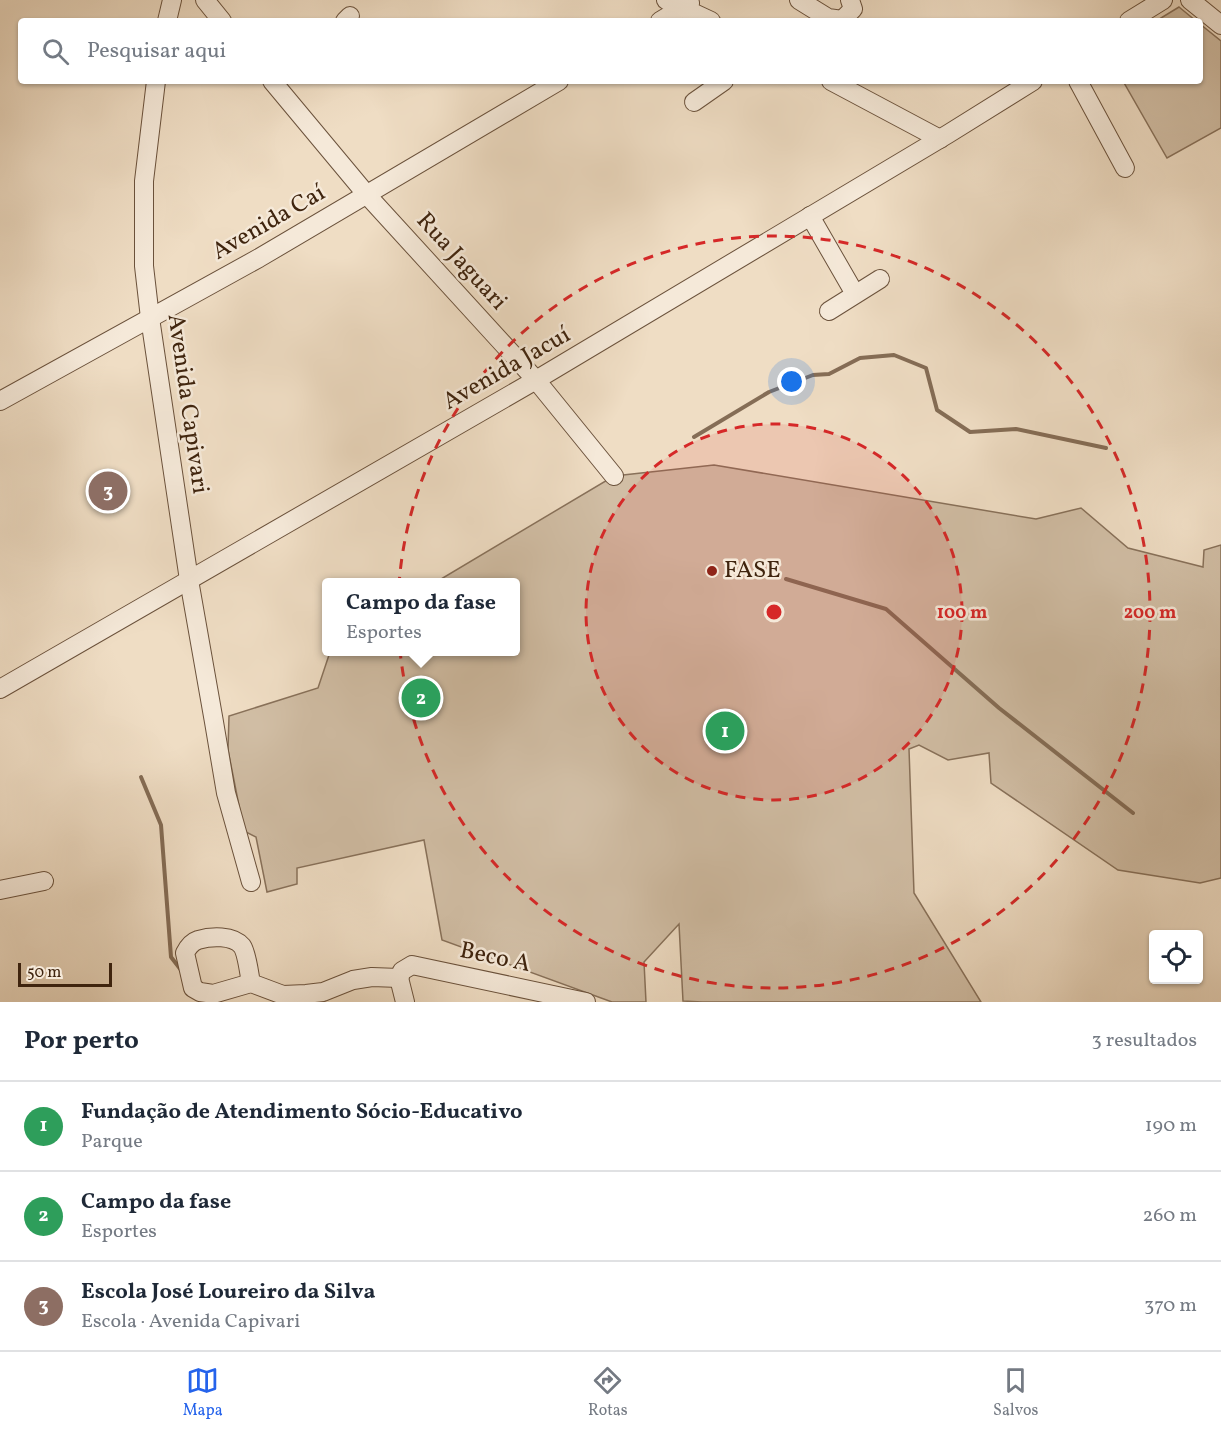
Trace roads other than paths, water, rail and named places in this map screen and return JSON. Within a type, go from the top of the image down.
[{"type":"street","points":[[168,18],[172,0]]},
{"type":"street","points":[[205,0],[220,18]]},
{"type":"street","points":[[666,0],[689,4],[707,18]]},
{"type":"street","points":[[799,0],[828,18]]},
{"type":"street","points":[[844,18],[853,9],[850,0]]},
{"type":"street","points":[[1134,18],[1163,0]]},
{"type":"street","points":[[1190,0],[1221,25]]},
{"type":"street","points":[[665,18],[689,4]]},
{"type":"street","name":"Avenida Capivari","points":[[156,84],[144,181],[144,266],[150,318],[189,580],[226,793],[251,882]]},
{"type":"street","name":"Rua Jaguari","points":[[276,84],[367,195],[536,380],[614,476]]},
{"type":"street","name":"Avenida Caí","points":[[0,401],[259,258],[554,84]]},
{"type":"street","points":[[694,102],[720,84]]},
{"type":"street","points":[[837,84],[940,139]]},
{"type":"street","name":"Avenida Jacuí","points":[[0,689],[536,380],[1028,84]]},
{"type":"street","points":[[1080,84],[1125,168]]},
{"type":"street","points":[[810,216],[855,294]]},
{"type":"street","points":[[829,310],[880,279]]},
{"type":"street","points":[[0,890],[44,881]]},
{"type":"street","name":"Beco A","points":[[399,978],[402,971],[412,965],[586,1002]]},
{"type":"street","points":[[251,982],[283,994],[294,994],[323,992],[353,980],[372,977],[399,978],[405,1002]]},
{"type":"waterway","points":[[694,437],[769,392],[813,375],[829,374],[860,358],[894,355],[926,368],[937,410],[970,432],[1016,429],[1106,448]]},
{"type":"waterway","points":[[786,579],[886,609],[999,708],[1133,813]]},
{"type":"waterway","points":[[141,777],[161,825],[171,957],[181,970]]},
{"type":"place","name":"Escola José Loureiro da Silva","points":[[108,491]]},
{"type":"place","name":"FASE","points":[[712,571]]},
{"type":"place","name":"Campo da fase","points":[[421,698]]},
{"type":"place","name":"Fundação de Atendimento Sócio-Educativo","points":[[725,731]]}]
